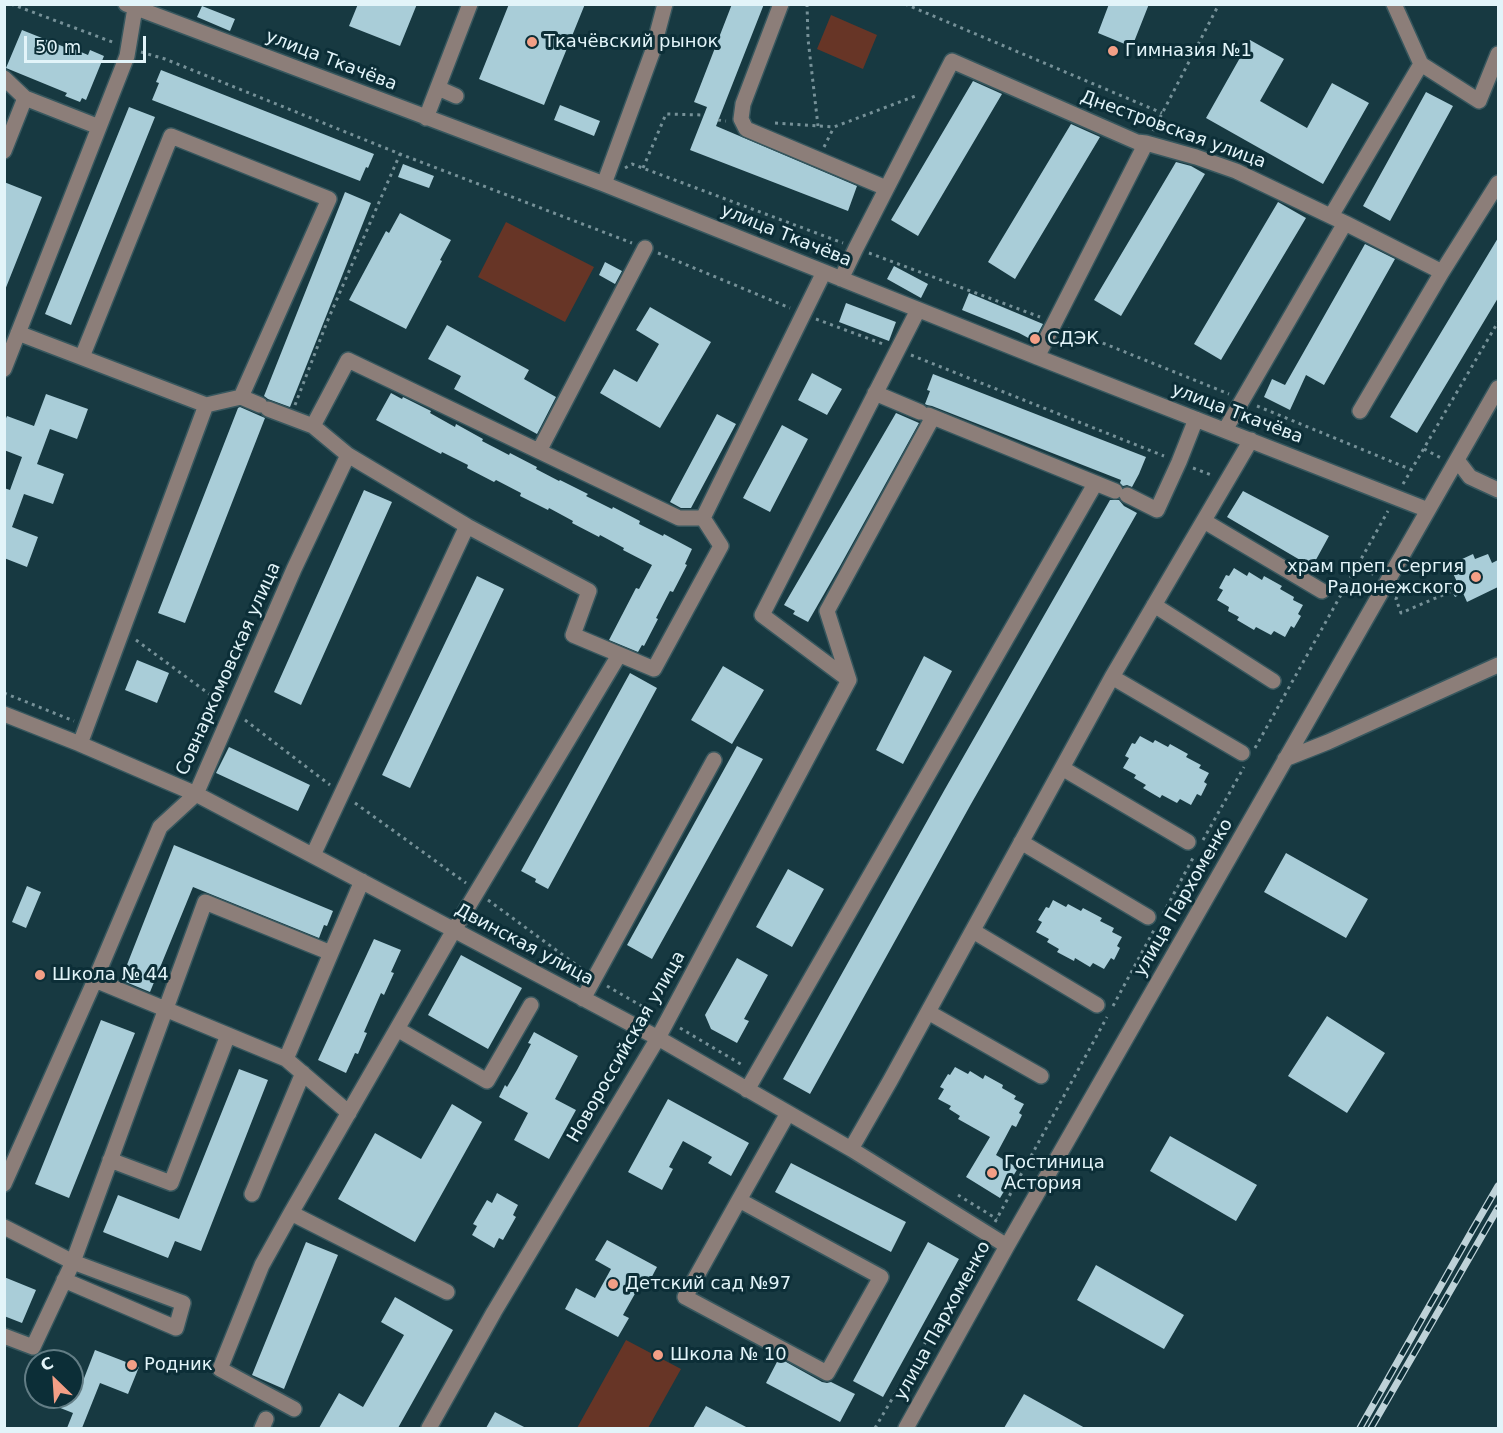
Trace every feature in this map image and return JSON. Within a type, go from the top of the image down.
[{"type":"street","points":[[426,118],[471,4]]},
{"type":"street","points":[[604,184],[652,53],[665,4]]},
{"type":"street","points":[[781,4],[743,104],[741,119],[746,129],[886,188]]},
{"type":"street","points":[[1394,4],[1421,64],[1479,101],[1498,54]]},
{"type":"street","points":[[4,369],[127,56],[130,6]]},
{"type":"street","name":"улица Ткачёва","points":[[130,6],[604,184],[1036,357],[1428,510]]},
{"type":"street","name":"Днестровская улица","points":[[939,86],[952,61],[1137,142],[1236,171],[1338,219],[1442,272]]},
{"type":"street","points":[[1225,430],[1421,64]]},
{"type":"street","points":[[4,78],[25,98],[99,127]]},
{"type":"street","points":[[841,279],[939,86]]},
{"type":"street","points":[[438,88],[456,96]]},
{"type":"street","points":[[4,151],[25,98]]},
{"type":"street","points":[[82,357],[171,136],[328,198],[241,397]]},
{"type":"street","points":[[1036,357],[1146,143]]},
{"type":"street","points":[[1360,411],[1442,272],[1498,183]]},
{"type":"street","points":[[539,451],[645,248]]},
{"type":"street","points":[[703,518],[824,272]]},
{"type":"street","points":[[849,680],[762,615],[918,310]]},
{"type":"street","points":[[18,333],[206,405],[241,397],[313,426],[348,455],[467,526],[589,591],[573,635],[654,669],[721,546],[703,518]]},
{"type":"street","points":[[313,426],[348,360],[679,518],[703,518]]},
{"type":"street","name":"улица Пархоменко","points":[[906,1428],[1007,1246],[1498,388]]},
{"type":"street","points":[[875,393],[1121,493],[1157,510],[1196,419]]},
{"type":"street","points":[[80,744],[206,405]]},
{"type":"street","points":[[849,680],[827,611],[927,415]]},
{"type":"street","points":[[851,1149],[1112,677],[1251,440]]},
{"type":"street","name":"Совнаркомовская улица","points":[[4,1184],[160,827],[196,794],[294,569],[348,455]]},
{"type":"street","points":[[1457,460],[1470,477],[1498,490]]},
{"type":"street","points":[[747,1090],[1095,484]]},
{"type":"street","points":[[1204,521],[1322,591]]},
{"type":"street","points":[[313,855],[467,526]]},
{"type":"street","points":[[1154,605],[1273,681]]},
{"type":"street","points":[[294,1409],[220,1369],[262,1265],[454,930],[619,655]]},
{"type":"street","points":[[1285,759],[1328,742],[1498,665]]},
{"type":"street","points":[[1112,677],[1247,756]]},
{"type":"street","name":"Новороссийская улица","points":[[429,1428],[494,1312],[658,1038],[849,680]]},
{"type":"street","name":"Двинская улица","points":[[4,714],[196,794],[313,855],[658,1038],[851,1149],[1007,1246]]},
{"type":"street","points":[[584,999],[714,760]]},
{"type":"street","points":[[1062,768],[1188,842]]},
{"type":"street","points":[[1021,842],[1154,922]]},
{"type":"street","points":[[286,1059],[362,881]]},
{"type":"street","points":[[4,1336],[33,1347],[73,1262],[205,902],[331,953]]},
{"type":"street","points":[[973,931],[1097,1005]]},
{"type":"street","points":[[95,980],[286,1059],[349,1113]]},
{"type":"street","points":[[397,1029],[487,1081],[531,1005]]},
{"type":"street","points":[[928,1012],[1041,1076]]},
{"type":"street","points":[[110,1160],[171,1183],[228,1035]]},
{"type":"street","points":[[252,1194],[303,1073]]},
{"type":"street","points":[[740,1200],[880,1277],[827,1373],[685,1297],[788,1113]]},
{"type":"street","points":[[291,1213],[447,1292]]},
{"type":"street","points":[[4,1227],[73,1262],[183,1303],[176,1328],[64,1280]]},
{"type":"path","points":[[11,4],[165,59],[400,154],[645,248],[803,314],[1227,482]]},
{"type":"path","points":[[807,4],[808,39],[818,126]]},
{"type":"path","points":[[905,4],[1162,113]]},
{"type":"path","points":[[1146,143],[1219,4]]},
{"type":"path","points":[[774,123],[834,127],[939,86]]},
{"type":"path","points":[[643,168],[666,114],[704,115]]},
{"type":"path","points":[[818,159],[834,127]]},
{"type":"path","points":[[290,418],[327,322],[400,154]]},
{"type":"path","points":[[632,164],[1054,323],[1412,470]]},
{"type":"path","points":[[875,1428],[988,1235],[1154,922],[1247,756],[1498,322]]},
{"type":"path","points":[[1400,591],[1396,599],[1401,613],[1452,591]]},
{"type":"path","points":[[122,630],[594,979],[757,1074]]},
{"type":"path","points":[[4,693],[86,727]]},
{"type":"shaded area","points":[[831,15],[877,35],[863,69],[817,49]]},
{"type":"shaded area","points":[[506,222],[594,267],[565,322],[478,277]]},
{"type":"shaded area","points":[[626,1340],[681,1369],[648,1428],[577,1428]]},
{"type":"building","points":[[358,4],[417,4],[400,46],[349,26]]},
{"type":"building","name":"Ткачёвский рынок","points":[[509,4],[585,4],[544,105],[479,79]]},
{"type":"building","points":[[732,4],[764,4],[716,126],[857,186],[848,211],[690,150],[707,107],[694,102]]},
{"type":"building","points":[[1109,4],[1149,4],[1132,47],[1098,33]]},
{"type":"building","points":[[202,6],[235,19],[230,31],[197,17]]},
{"type":"building","points":[[22,30],[88,55],[90,50],[104,56],[86,100],[82,98],[80,102],[65,96],[67,93],[6,68]]},
{"type":"building","points":[[1250,40],[1284,59],[1260,101],[1307,128],[1332,83],[1369,103],[1323,184],[1206,118]]},
{"type":"building","points":[[161,70],[374,154],[368,168],[366,167],[360,181],[152,100],[159,83],[156,82]]},
{"type":"building","points":[[973,81],[1002,94],[918,236],[891,220]]},
{"type":"building","points":[[1426,92],[1453,106],[1390,221],[1363,206]]},
{"type":"building","points":[[560,105],[600,121],[594,136],[554,120]]},
{"type":"building","points":[[129,107],[155,117],[71,325],[45,314]]},
{"type":"building","points":[[1071,124],[1100,137],[1015,279],[988,262]]},
{"type":"building","points":[[1176,162],[1191,166],[1205,174],[1121,316],[1094,300]]},
{"type":"building","points":[[403,164],[434,176],[429,188],[398,177]]},
{"type":"building","points":[[4,182],[42,197],[5,290],[4,290]]},
{"type":"building","points":[[345,192],[371,203],[290,407],[264,396]]},
{"type":"building","points":[[1278,202],[1306,218],[1221,360],[1194,344]]},
{"type":"building","points":[[400,213],[451,240],[406,329],[349,300],[386,231],[389,233]]},
{"type":"building","points":[[1498,238],[1498,298],[1417,433],[1390,417]]},
{"type":"building","points":[[1365,244],[1395,259],[1324,385],[1306,375],[1290,410],[1264,397],[1272,379],[1285,385]]},
{"type":"building","points":[[605,262],[622,271],[615,284],[599,275]]},
{"type":"building","points":[[894,266],[928,284],[921,298],[887,279]]},
{"type":"building","points":[[969,293],[1043,324],[1034,341],[962,310]]},
{"type":"building","points":[[846,303],[896,322],[889,341],[839,322]]},
{"type":"building","points":[[650,307],[711,342],[660,428],[600,393],[614,369],[637,382],[659,344],[636,330]]},
{"type":"building","points":[[447,325],[529,370],[524,379],[556,397],[537,434],[454,389],[461,376],[428,359]]},
{"type":"building","points":[[812,373],[842,389],[827,415],[798,400]]},
{"type":"building","points":[[933,374],[1146,457],[1139,474],[1132,487],[1123,486],[1120,483],[1121,480],[927,405],[925,404],[930,391],[927,390]]},
{"type":"building","points":[[391,393],[431,411],[430,413],[455,427],[456,424],[483,439],[482,441],[509,455],[510,453],[537,467],[536,469],[588,494],[586,496],[640,521],[639,524],[692,549],[685,564],[687,565],[673,592],[670,591],[644,646],[642,645],[638,652],[609,640],[636,588],[639,589],[652,565],[600,535],[599,537],[572,523],[573,521],[549,508],[548,510],[520,496],[521,493],[467,468],[468,465],[442,452],[441,454],[376,420]]},
{"type":"building","points":[[46,394],[88,409],[77,439],[50,429],[37,464],[64,474],[53,504],[24,494],[12,527],[38,537],[27,567],[4,558],[4,488],[10,490],[22,457],[4,450],[4,423],[7,416],[34,426]]},
{"type":"building","points":[[240,407],[265,418],[185,623],[158,613]]},
{"type":"building","points":[[896,413],[919,423],[808,622],[793,614],[795,611],[784,605]]},
{"type":"building","points":[[717,414],[736,424],[691,508],[681,508],[670,502]]},
{"type":"building","points":[[782,425],[808,439],[770,512],[743,498]]},
{"type":"building","points":[[364,490],[392,502],[301,705],[274,692]]},
{"type":"building","points":[[1243,491],[1329,536],[1312,567],[1227,517]]},
{"type":"building","points":[[1110,500],[1119,500],[1124,506],[1137,513],[971,804],[810,1094],[783,1079]]},
{"type":"building","name":"храм преп. Сергия Радонежского","points":[[1473,554],[1475,559],[1488,554],[1492,563],[1498,560],[1498,587],[1467,602],[1463,593],[1455,597],[1449,585],[1457,582],[1452,571],[1463,566],[1460,560]]},
{"type":"building","points":[[1234,568],[1247,576],[1249,572],[1262,580],[1264,576],[1282,586],[1280,589],[1303,605],[1298,614],[1301,616],[1294,628],[1291,626],[1285,637],[1274,631],[1271,635],[1256,627],[1254,630],[1237,620],[1239,617],[1228,611],[1229,607],[1217,600],[1223,590],[1219,588],[1226,575],[1229,576]]},
{"type":"building","points":[[477,576],[504,589],[410,788],[382,775]]},
{"type":"building","points":[[924,656],[952,671],[903,764],[876,750]]},
{"type":"building","points":[[137,660],[169,673],[157,703],[125,690]]},
{"type":"building","points":[[723,666],[764,690],[732,744],[691,720]]},
{"type":"building","points":[[630,673],[657,688],[548,889],[521,871]]},
{"type":"building","points":[[1140,736],[1168,747],[1170,744],[1188,754],[1186,757],[1201,765],[1199,768],[1209,773],[1201,796],[1197,794],[1191,805],[1180,799],[1177,803],[1162,795],[1160,798],[1143,788],[1146,785],[1134,778],[1136,775],[1123,768],[1129,758],[1125,756],[1132,743],[1135,744]]},
{"type":"building","points":[[737,746],[763,759],[652,959],[627,945]]},
{"type":"building","points":[[229,747],[310,785],[298,811],[216,773]]},
{"type":"building","points":[[174,845],[333,911],[327,926],[324,925],[319,938],[193,887],[150,992],[121,980]]},
{"type":"building","points":[[1286,853],[1368,899],[1346,938],[1264,892]]},
{"type":"building","points":[[788,869],[824,889],[792,947],[756,927]]},
{"type":"building","points":[[27,886],[41,892],[26,928],[12,922]]},
{"type":"building","points":[[1053,900],[1081,911],[1083,908],[1102,918],[1100,921],[1114,928],[1112,932],[1122,937],[1114,960],[1111,958],[1104,969],[1093,963],[1090,967],[1075,958],[1074,961],[1057,952],[1059,949],[1047,942],[1049,939],[1036,932],[1042,922],[1038,920]]},
{"type":"building","points":[[374,939],[401,950],[391,972],[394,973],[384,995],[381,993],[364,1032],[367,1033],[358,1054],[355,1053],[346,1073],[318,1060]]},
{"type":"building","points":[[461,955],[522,988],[488,1049],[428,1015]]},
{"type":"building","points":[[737,958],[768,975],[744,1019],[749,1021],[737,1043],[711,1029],[705,1015]]},
{"type":"building","points":[[1327,1016],[1385,1053],[1347,1113],[1288,1076]]},
{"type":"building","points":[[101,1020],[135,1033],[69,1198],[35,1184]]},
{"type":"building","points":[[534,1032],[578,1056],[555,1099],[576,1110],[549,1159],[514,1140],[528,1113],[499,1097],[531,1044],[528,1043]]},
{"type":"building","points":[[955,1067],[968,1074],[970,1071],[983,1079],[985,1075],[1003,1085],[1002,1088],[1016,1096],[1014,1099],[1024,1104],[1016,1127],[1012,1125],[996,1155],[1018,1168],[1000,1198],[966,1177],[990,1137],[958,1119],[960,1116],[949,1109],[951,1106],[938,1099],[944,1089],[940,1087]]},
{"type":"building","points":[[239,1069],[268,1080],[201,1251],[175,1241],[168,1258],[103,1232],[118,1195],[179,1219]]},
{"type":"building","points":[[668,1099],[749,1143],[731,1176],[708,1163],[712,1157],[683,1141],[669,1167],[673,1169],[662,1190],[628,1172]]},
{"type":"building","points":[[452,1104],[482,1122],[415,1242],[338,1199],[375,1133],[421,1159]]},
{"type":"building","points":[[1170,1136],[1257,1185],[1236,1221],[1150,1171]]},
{"type":"building","points":[[791,1163],[906,1222],[891,1252],[775,1192]]},
{"type":"building","points":[[497,1193],[518,1205],[513,1215],[516,1217],[503,1240],[499,1238],[494,1248],[472,1235],[477,1226],[473,1224],[487,1200],[492,1203]]},
{"type":"building","name":"Детский сад №97","points":[[607,1240],[657,1267],[647,1286],[641,1283],[623,1315],[629,1318],[618,1337],[565,1309],[576,1288],[595,1298],[611,1269],[595,1260]]},
{"type":"building","points":[[306,1242],[338,1255],[284,1389],[252,1375]]},
{"type":"building","points":[[928,1242],[959,1259],[883,1397],[853,1381]]},
{"type":"building","points":[[1096,1265],[1184,1315],[1164,1349],[1077,1300]]},
{"type":"building","points":[[4,1277],[36,1290],[22,1323],[4,1316]]},
{"type":"building","points":[[395,1297],[453,1330],[398,1428],[319,1428],[339,1393],[363,1407],[404,1335],[381,1322]]},
{"type":"building","points":[[95,1350],[139,1367],[128,1394],[100,1383],[82,1428],[67,1428],[73,1413],[63,1409],[84,1409],[84,1378]]},
{"type":"building","points":[[779,1358],[822,1382],[831,1382],[855,1394],[840,1422],[766,1383]]},
{"type":"building","points":[[1024,1394],[1085,1428],[1004,1428]]},
{"type":"building","points":[[706,1406],[748,1428],[693,1428]]},
{"type":"building","points":[[495,1412],[526,1428],[486,1428]]},
{"type":"railway","points":[[1360,1428],[1498,1186]]},
{"type":"railway","points":[[1371,1428],[1498,1208]]},
{"type":"place","name":"Ткачёвский рынок","points":[[532,42]]},
{"type":"place","name":"Гимназия №1","points":[[1113,51]]},
{"type":"place","name":"СДЭК","points":[[1035,339]]},
{"type":"place","name":"храм преп. Сергия Радонежского","points":[[1476,577]]},
{"type":"place","name":"Школа № 44","points":[[40,975]]},
{"type":"place","name":"Гостиница Астория","points":[[992,1173]]},
{"type":"place","name":"Детский сад №97","points":[[613,1284]]},
{"type":"place","name":"Школа № 10","points":[[658,1355]]},
{"type":"place","name":"Родник","points":[[132,1365]]}]
